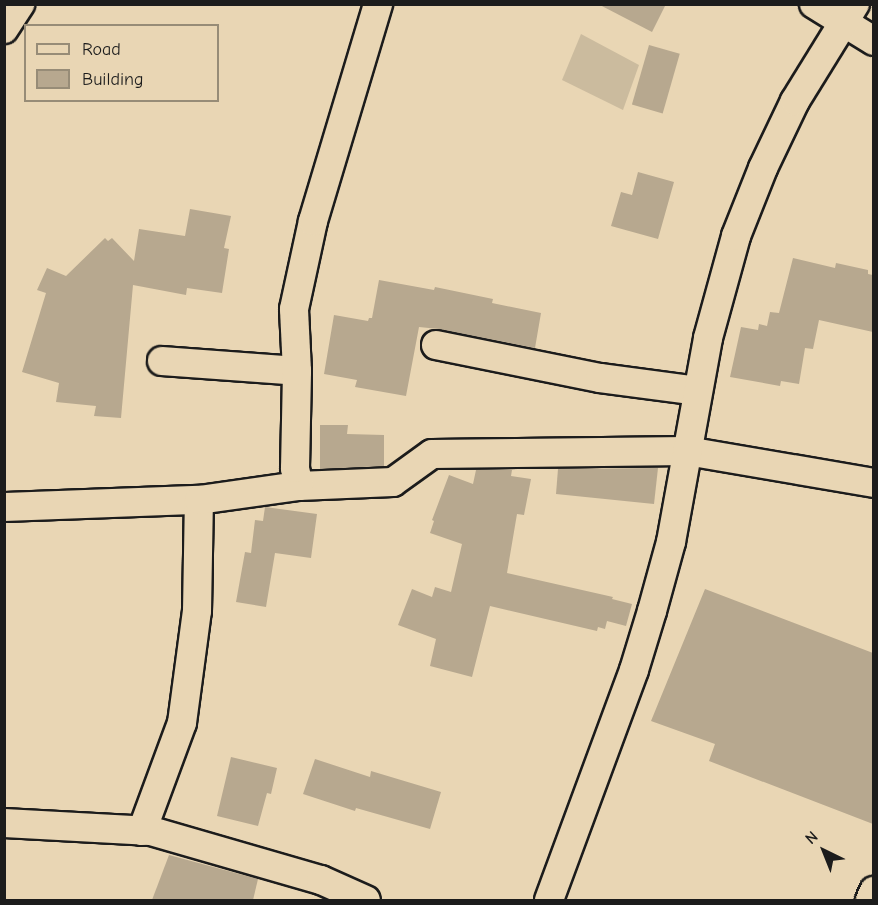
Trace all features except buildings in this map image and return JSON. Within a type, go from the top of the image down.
[{"type":"street","points":[[4,29],[20,4]]},
{"type":"street","points":[[298,486],[294,309],[313,220],[378,4]]},
{"type":"street","points":[[814,4],[849,14],[873,41]]},
{"type":"street","points":[[549,900],[637,660],[671,543],[708,338],[736,236],[759,177],[795,101],[849,14]]},
{"type":"street","points":[[436,345],[600,378],[697,391]]},
{"type":"street","points":[[162,361],[297,371]]},
{"type":"street","points":[[4,507],[199,500],[298,486],[393,482],[432,454],[687,451],[873,483]]},
{"type":"street","points":[[142,831],[182,723],[197,611],[199,500]]},
{"type":"street","points":[[4,823],[142,831],[321,880],[366,900]]},
{"type":"street","points":[[870,900],[873,891]]},
{"type":"shaded area","points":[[581,34],[639,65],[623,110],[562,80]]}]
